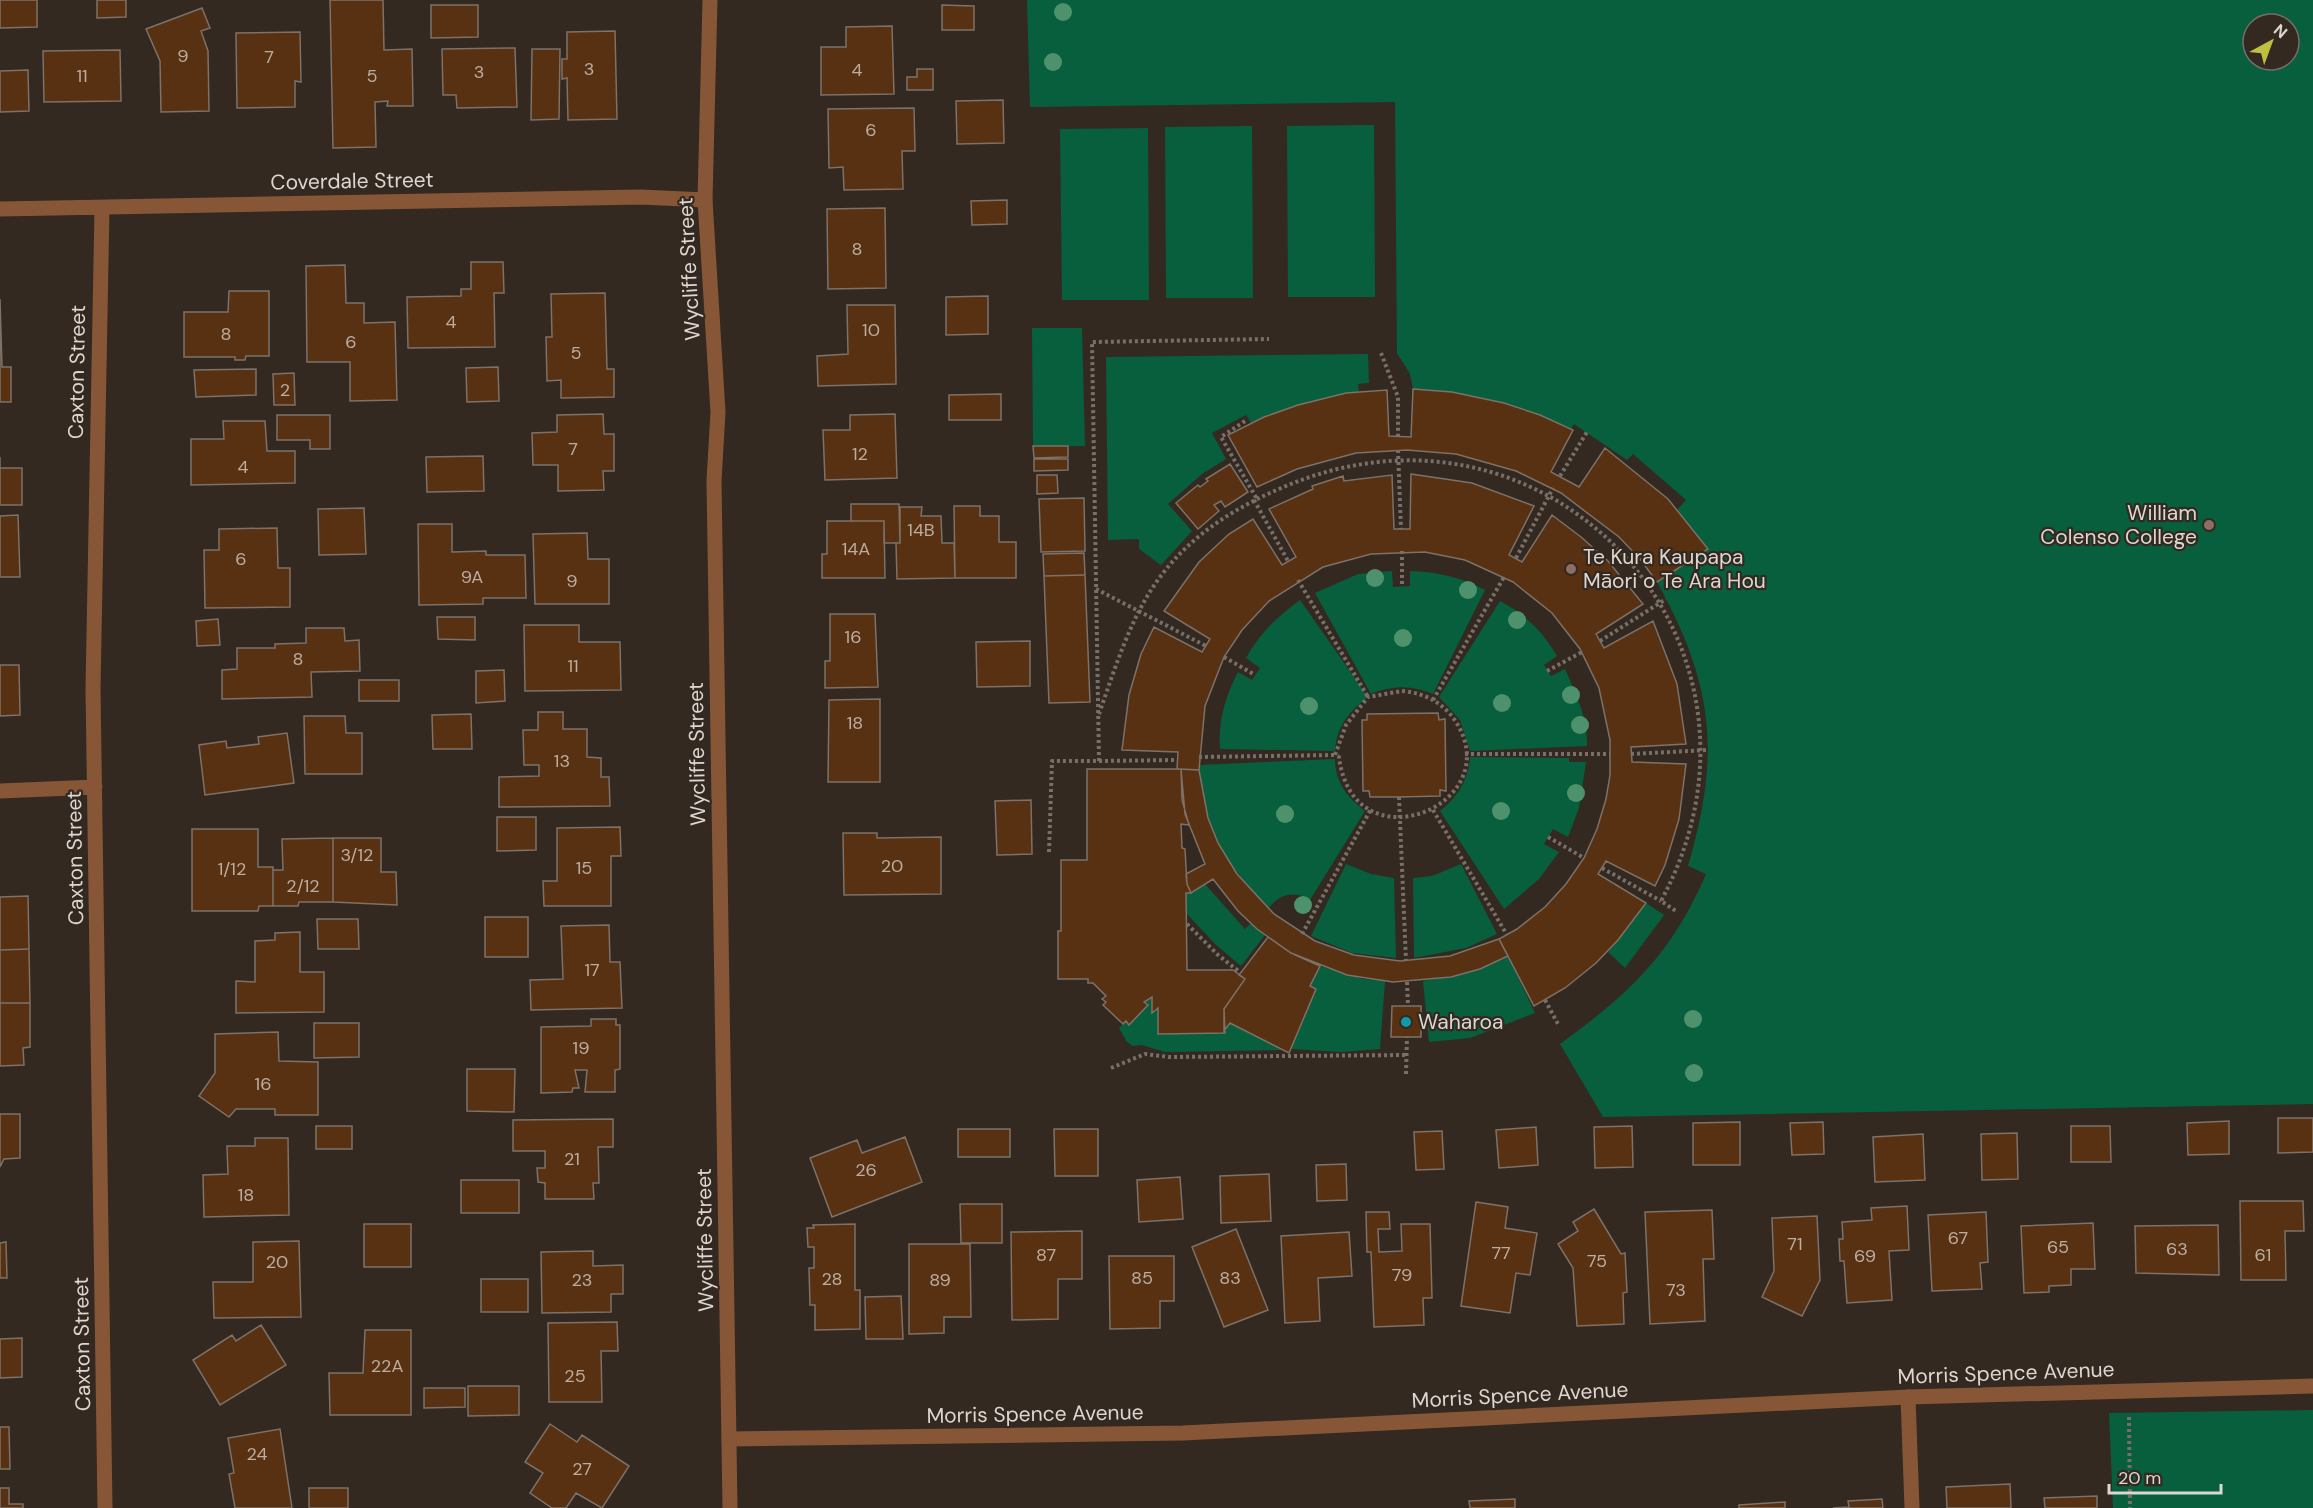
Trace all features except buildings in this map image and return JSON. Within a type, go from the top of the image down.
[{"type":"street","name":"Wycliffe Street","points":[[710,0],[705,200],[718,412],[714,481],[730,1508]]},
{"type":"street","name":"Coverdale Street","points":[[0,209],[618,198],[705,200]]},
{"type":"street","name":"Caxton Street","points":[[102,208],[93,689],[105,1508]]},
{"type":"street","points":[[0,791],[95,787]]},
{"type":"street","name":"Morris Spence Avenue","points":[[729,1439],[1183,1433],[1908,1397],[2129,1389],[2313,1386]]},
{"type":"street","points":[[1908,1397],[1911,1508]]},
{"type":"path","points":[[1099,761],[1092,342],[1269,339]]},
{"type":"path","points":[[1381,353],[1398,397],[1398,436]]},
{"type":"path","points":[[1245,421],[1221,437],[1288,561]]},
{"type":"path","points":[[1560,476],[1587,432]]},
{"type":"path","points":[[1398,450],[1401,529]]},
{"type":"path","points":[[1099,714],[1121,652],[1154,585],[1183,550],[1217,522],[1256,499],[1322,471],[1365,462],[1398,459],[1434,460],[1475,466],[1524,483],[1548,496],[1604,535],[1628,561],[1659,603],[1677,637],[1693,683],[1699,711],[1700,750],[1693,823],[1681,860],[1661,901]]},
{"type":"path","points":[[1516,558],[1553,488]]},
{"type":"path","points":[[1402,551],[1402,586]]},
{"type":"path","points":[[1433,700],[1504,577]]},
{"type":"path","points":[[1298,580],[1368,697]]},
{"type":"path","points":[[1096,589],[1141,610],[1206,646]]},
{"type":"path","points":[[1600,641],[1666,599]]},
{"type":"path","points":[[1547,671],[1582,652]]},
{"type":"path","points":[[1224,657],[1255,675]]},
{"type":"path","points":[[1199,757],[1335,754],[1339,757],[1342,774],[1349,789],[1371,809],[1400,818],[1433,810],[1447,799],[1457,785],[1465,754],[1458,726],[1448,712],[1433,700],[1419,694],[1402,691],[1368,697],[1346,724],[1335,754]]},
{"type":"path","points":[[1631,754],[1708,750]]},
{"type":"path","points":[[1465,754],[1610,754]]},
{"type":"path","points":[[1049,852],[1052,762],[1178,760]]},
{"type":"path","points":[[1399,797],[1406,961]]},
{"type":"path","points":[[1302,934],[1371,809]]},
{"type":"path","points":[[1433,810],[1507,935]]},
{"type":"path","points":[[1548,837],[1584,858]]},
{"type":"path","points":[[1602,868],[1676,911]]},
{"type":"path","points":[[1187,924],[1218,956],[1241,973]]},
{"type":"path","points":[[1407,982],[1408,1006]]},
{"type":"path","points":[[1545,1000],[1558,1024]]},
{"type":"path","points":[[1406,1074],[1407,1037]]},
{"type":"path","points":[[1110,1068],[1145,1054],[1169,1057],[1406,1056]]},
{"type":"path","points":[[2129,1389],[2130,1508]]},
{"type":"green space","points":[[1027,0],[2313,0],[2313,1104],[1603,1117],[1560,1044],[1628,989],[1646,970],[1678,928],[1706,874],[1688,866],[1705,788],[1708,754],[1701,687],[1691,654],[1657,582],[1708,549],[1677,510],[1686,500],[1633,454],[1627,460],[1574,424],[1571,429],[1513,406],[1455,394],[1413,389],[1410,374],[1397,353],[1395,102],[1030,107]]},
{"type":"green space","points":[[1374,125],[1375,297],[1288,297],[1287,126]]},
{"type":"green space","points":[[1252,126],[1253,298],[1166,298],[1165,127]]},
{"type":"green space","points":[[1148,128],[1149,300],[1062,300],[1060,129]]},
{"type":"green space","points":[[1032,328],[1082,328],[1085,446],[1033,446]]},
{"type":"green space","points":[[1368,354],[1369,383],[1358,384],[1359,392],[1298,405],[1251,423],[1246,415],[1212,433],[1226,459],[1202,474],[1168,504],[1192,531],[1161,565],[1139,549],[1139,539],[1108,540],[1106,357]]},
{"type":"green space","points":[[1392,571],[1393,587],[1410,586],[1410,571],[1449,576],[1485,590],[1433,694],[1402,687],[1371,694],[1315,593],[1358,574]]},
{"type":"green space","points":[[1300,600],[1368,697],[1355,708],[1341,727],[1335,751],[1220,749],[1223,709],[1238,672],[1252,680],[1260,668],[1246,658],[1251,649],[1284,612]]},
{"type":"green space","points":[[1500,601],[1525,618],[1552,647],[1557,656],[1544,665],[1551,676],[1565,669],[1586,726],[1587,746],[1470,751],[1460,720],[1439,697]]},
{"type":"green space","points":[[1470,757],[1569,758],[1569,762],[1586,762],[1579,808],[1568,837],[1553,829],[1544,844],[1559,852],[1539,879],[1504,909],[1440,811],[1452,800],[1465,780]]},
{"type":"green space","points":[[1335,759],[1337,775],[1343,788],[1365,811],[1310,900],[1298,895],[1287,895],[1277,900],[1268,909],[1235,870],[1218,841],[1206,810],[1199,765]]},
{"type":"green space","points":[[1346,864],[1371,874],[1394,878],[1396,958],[1352,953],[1311,936]]},
{"type":"green space","points":[[1461,864],[1497,934],[1466,948],[1414,958],[1413,878],[1432,876]]},
{"type":"green space","points":[[1205,884],[1245,929],[1251,923],[1265,935],[1241,966],[1216,945],[1186,913],[1186,893]]},
{"type":"green space","points":[[1646,903],[1664,915],[1625,968],[1608,952]]},
{"type":"green space","points":[[1508,956],[1535,1013],[1470,1038],[1429,1042],[1423,981],[1460,975]]},
{"type":"green space","points":[[1320,966],[1363,979],[1385,981],[1380,1049],[1342,1052],[1291,1049],[1316,989],[1310,986]]},
{"type":"green space","points":[[1152,997],[1152,1013],[1158,1008],[1158,1034],[1224,1033],[1230,1023],[1282,1050],[1165,1052],[1142,1045],[1133,1046],[1127,1042],[1119,1028],[1126,1021],[1130,1024],[1148,1005],[1144,1002]]},
{"type":"green space","points":[[2313,1410],[2313,1508],[2113,1508],[2109,1413]]},
{"type":"place","name":"William Colenso College","points":[[2209,525]]},
{"type":"place","name":"Te Kura Kaupapa Māori o Te Ara Hou","points":[[1571,569]]},
{"type":"place","name":"Waharoa","points":[[1406,1022]]}]
